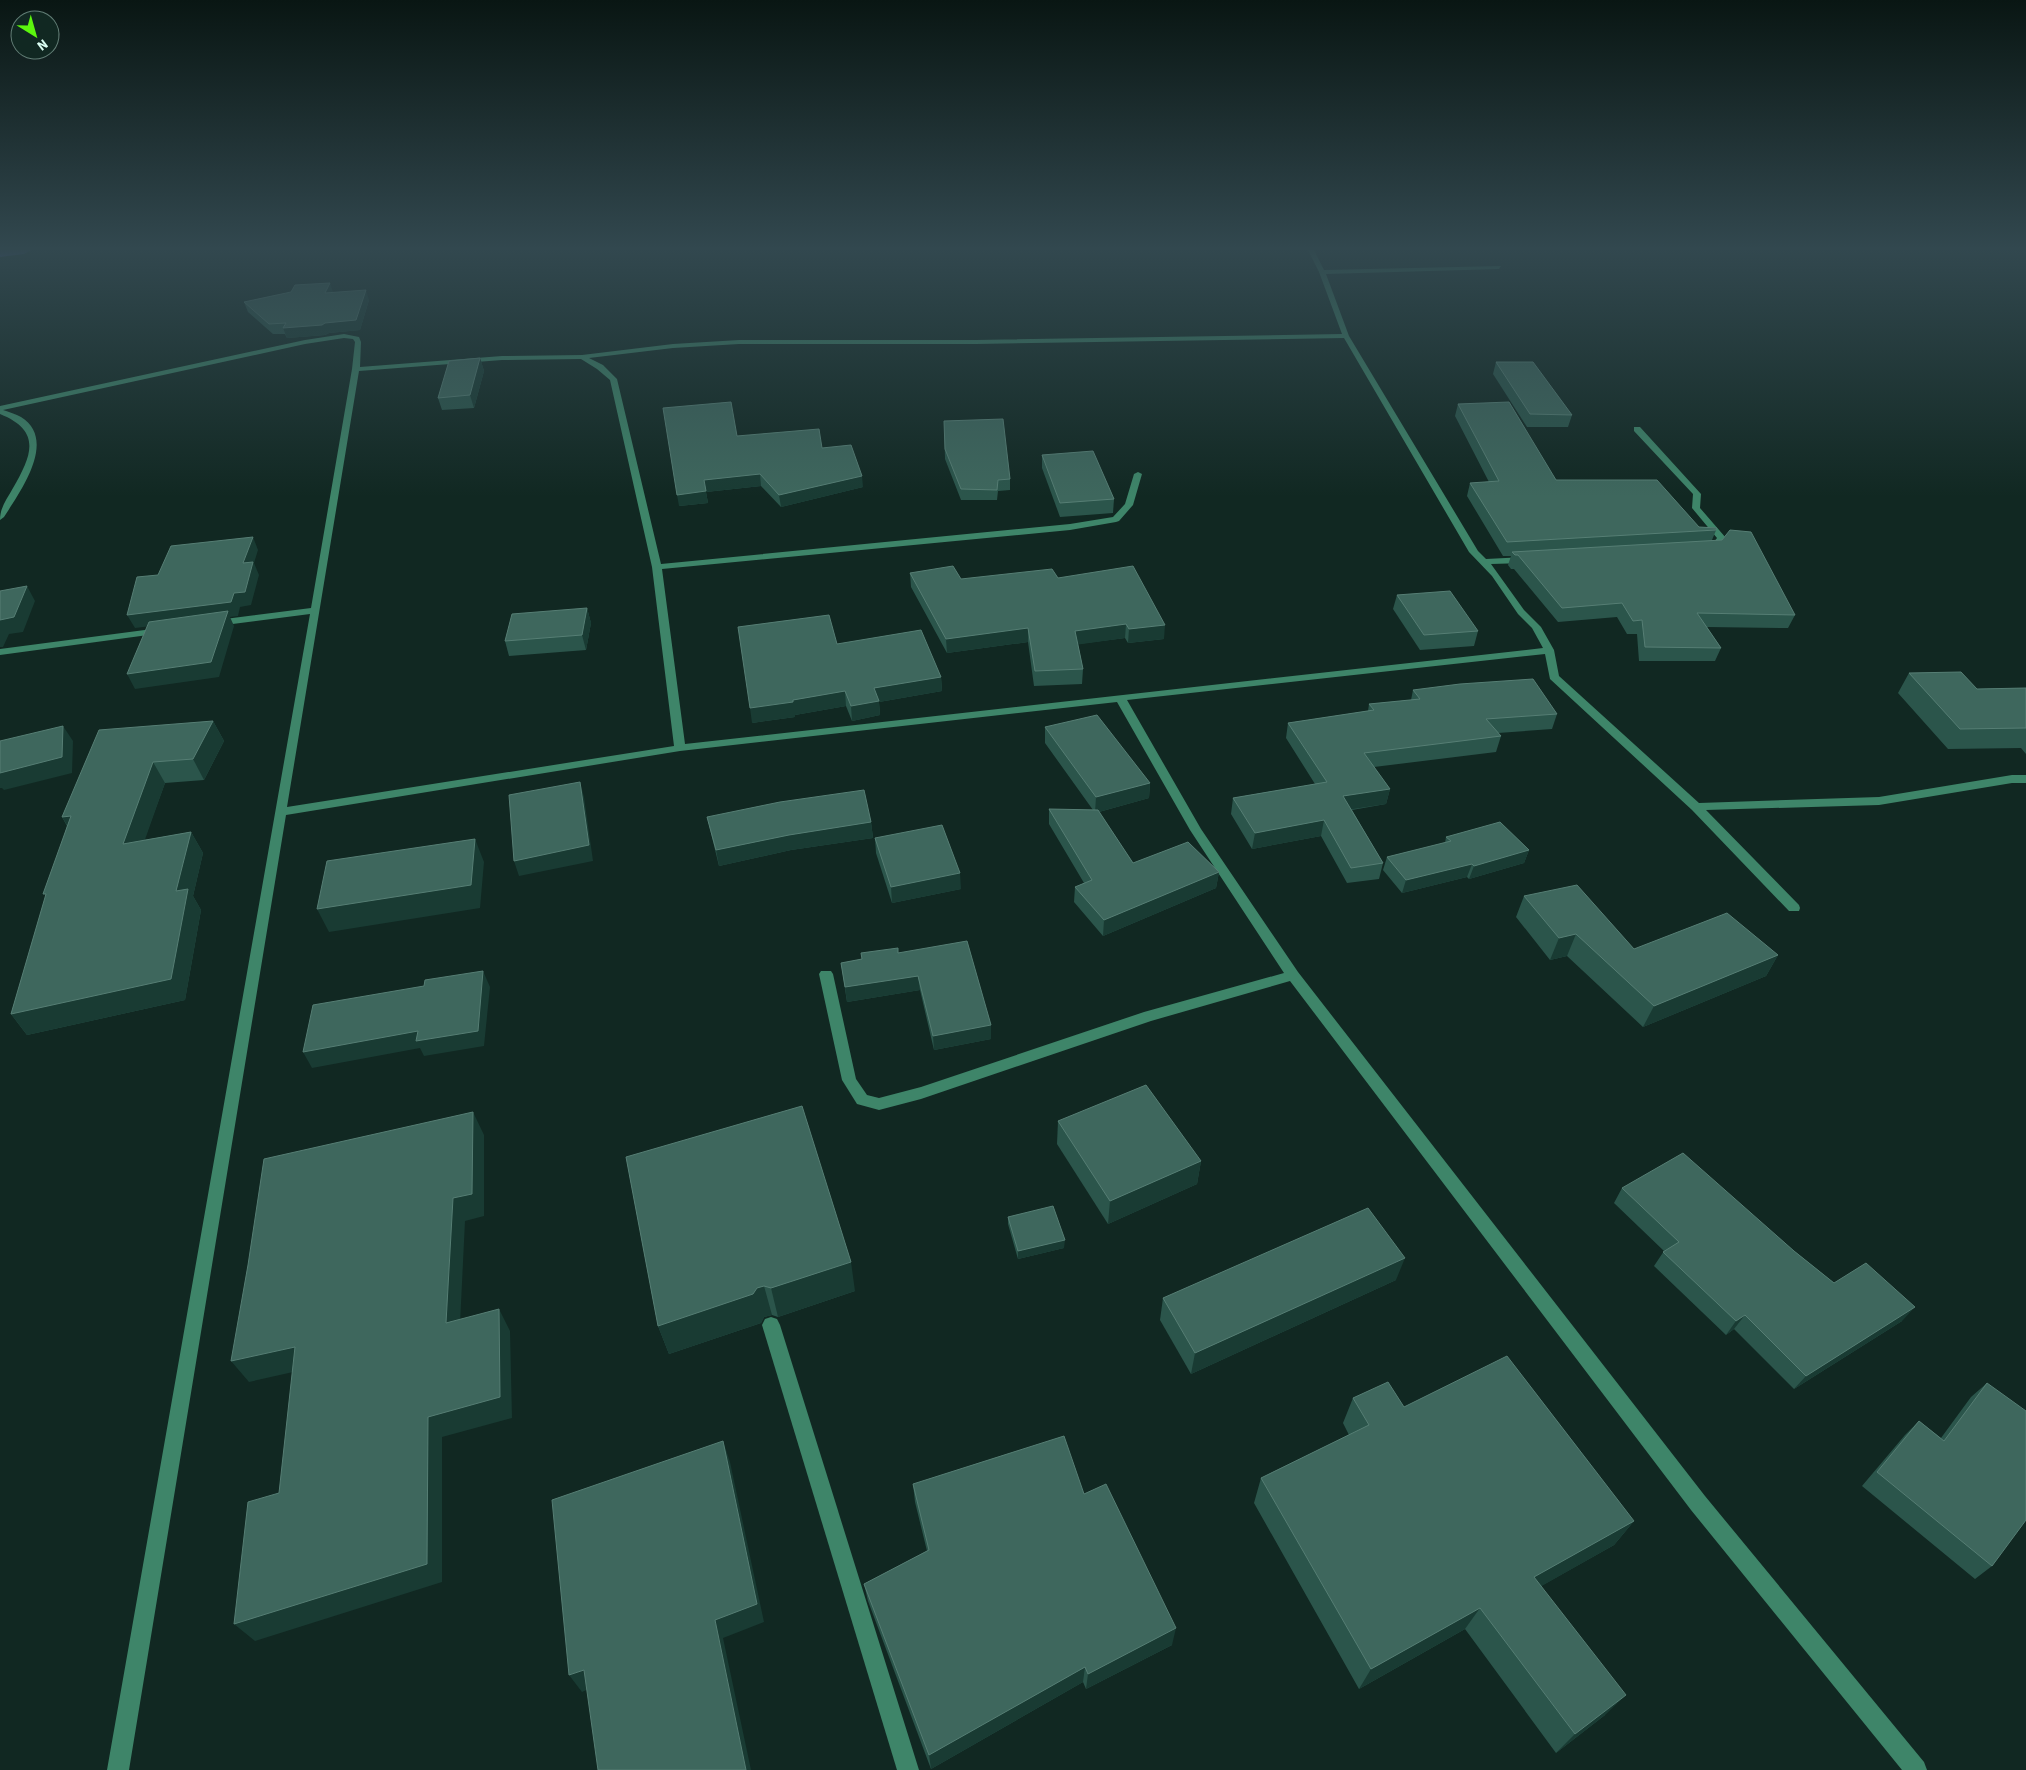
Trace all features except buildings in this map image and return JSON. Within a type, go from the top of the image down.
[{"type":"street","points":[[1345,333],[1474,552],[1495,574],[1516,606],[1536,627],[1549,650],[1554,677],[1696,807],[1794,908]]},
{"type":"street","points":[[0,409],[305,342],[344,336],[356,337],[358,342],[356,369],[316,610],[118,1770]]},
{"type":"street","points":[[356,369],[502,358],[582,357],[673,346],[739,342],[966,343],[1346,336]]},
{"type":"street","points":[[582,357],[600,366],[613,379],[656,567],[680,748]]},
{"type":"street","points":[[0,409],[15,414],[26,423],[32,432],[35,447],[29,467],[0,517]]},
{"type":"street","points":[[1637,429],[1697,494],[1696,508],[1722,538],[1714,549],[1701,549]]},
{"type":"street","points":[[656,567],[1070,527],[1116,520],[1129,505],[1138,474]]},
{"type":"street","points":[[1484,562],[1534,559]]},
{"type":"street","points":[[207,624],[316,610]]},
{"type":"street","points":[[0,652],[168,630]]},
{"type":"street","points":[[282,812],[680,748],[1549,650]]},
{"type":"street","points":[[1120,698],[1196,830],[1293,975],[1698,1503],[1916,1770]]},
{"type":"street","points":[[1696,807],[1879,801],[2012,779],[2026,779]]},
{"type":"street","points":[[826,974],[849,1080],[862,1100],[879,1104],[921,1093],[1149,1016],[1293,975]]},
{"type":"street","points":[[771,1325],[908,1770]]}]
